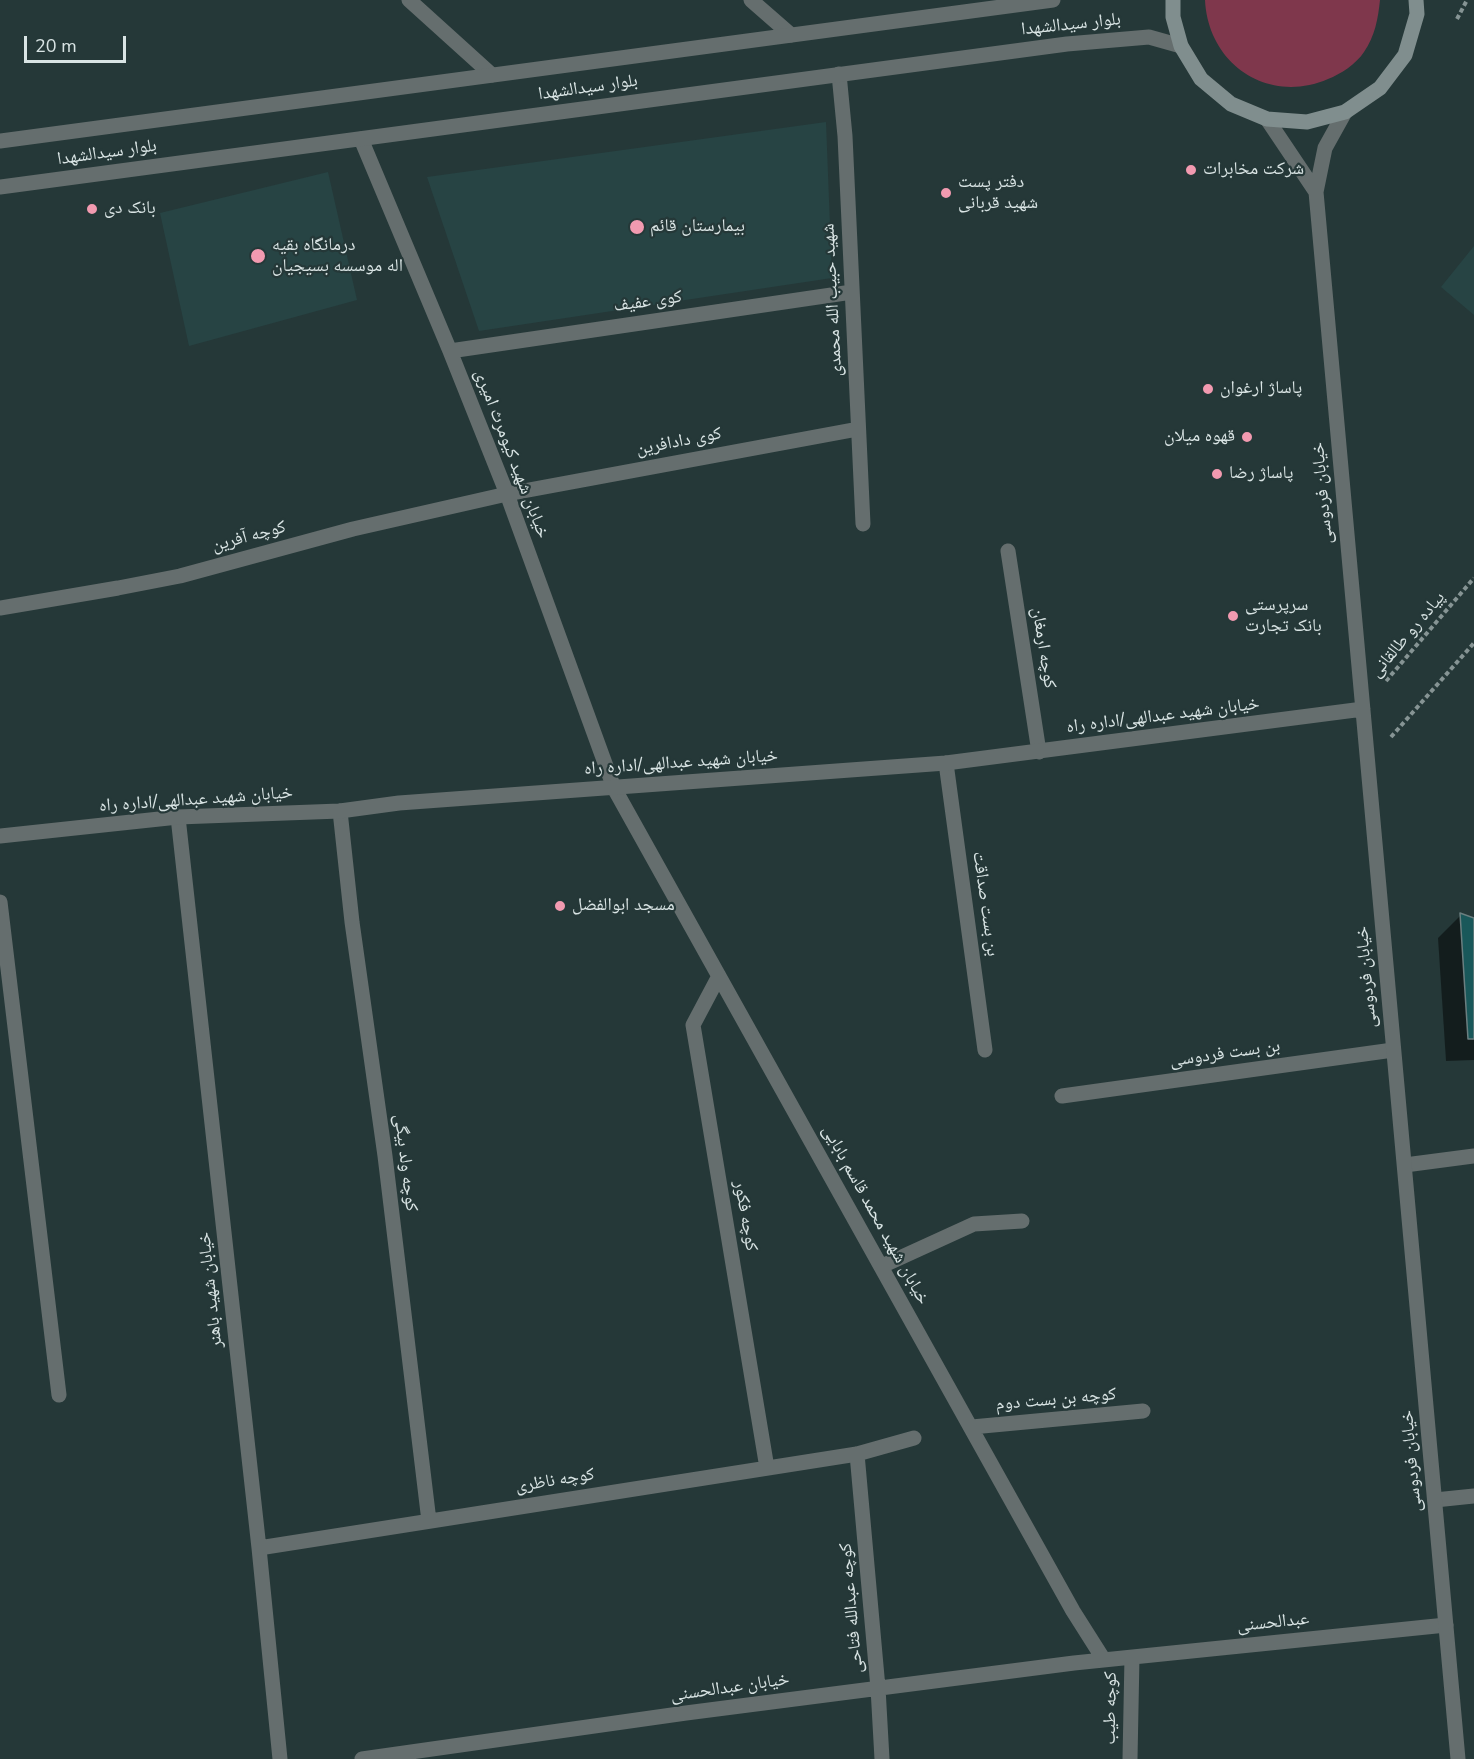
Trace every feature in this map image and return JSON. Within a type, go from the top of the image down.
[{"type":"main road","points":[[1173,0],[1173,17],[1181,46],[1201,79],[1231,104],[1266,119],[1307,122],[1345,112],[1380,88],[1405,55],[1417,14],[1416,0]]},
{"type":"street","points":[[409,0],[492,75]]},
{"type":"street","points":[[751,0],[791,35]]},
{"type":"street","name":"بلوار سیدالشهدا","points":[[0,141],[1053,0]]},
{"type":"street","name":"بلوار سیدالشهدا","points":[[0,187],[1067,44],[1149,37],[1181,46]]},
{"type":"street","name":"شهید حبیب‌ الله محمدی","points":[[839,74],[845,136],[863,524]]},
{"type":"street","name":"خیابان فردوسی","points":[[1345,112],[1325,148],[1316,192],[1458,1759]]},
{"type":"street","name":"خیابان فردوسی","points":[[1266,119],[1316,192]]},
{"type":"street","name":"خیابان شهید کیومرث امیری","points":[[361,139],[507,494],[614,788]]},
{"type":"street","name":"کوی عفیف","points":[[450,351],[852,292]]},
{"type":"street","name":"کوی دادافرین","points":[[507,494],[858,429]]},
{"type":"street","name":"کوچه آفرین","points":[[0,608],[180,576],[353,529],[507,494]]},
{"type":"street","name":"کوچه ارمغان","points":[[1008,551],[1039,752]]},
{"type":"street","name":"خیابان شهید عبدالهی/اداره راه","points":[[0,836],[178,817],[340,811],[399,803],[946,763],[1362,709]]},
{"type":"street","name":"بن بست صداقت","points":[[946,763],[985,1050]]},
{"type":"street","name":"خیابان شهید محمد قاسم بابایی","points":[[614,788],[1073,1611],[1104,1660]]},
{"type":"street","name":"کوچه ولد بیگی","points":[[340,811],[352,922],[385,1156],[429,1521]]},
{"type":"street","name":"خیابان شهید باهنر","points":[[178,817],[259,1548],[280,1759]]},
{"type":"street","points":[[0,902],[59,1395]]},
{"type":"street","name":"کوچه فکور","points":[[719,976],[693,1025],[767,1468]]},
{"type":"street","name":"بن بست فردوسی","points":[[1062,1096],[1393,1050]]},
{"type":"street","points":[[1405,1165],[1474,1156]]},
{"type":"street","points":[[882,1266],[974,1224],[1022,1221]]},
{"type":"street","name":"کوچه بن بست دوم","points":[[972,1427],[1143,1412]]},
{"type":"street","name":"کوچه ناظری","points":[[259,1548],[857,1454],[914,1438]]},
{"type":"street","name":"کوچه عبدالله فتاحی","points":[[857,1454],[878,1688],[882,1759]]},
{"type":"street","points":[[1435,1500],[1474,1497]]},
{"type":"street","name":"عبدالحسنی","points":[[1104,1660],[1446,1625]]},
{"type":"street","name":"کوچه طیب","points":[[1130,1759],[1132,1657]]},
{"type":"street","name":"خیابان عبدالحسنی","points":[[362,1759],[686,1713],[1104,1660]]},
{"type":"path","points":[[1457,19],[1467,0]]},
{"type":"path","name":"پیاده رو طالقانی","points":[[1362,709],[1474,578]]},
{"type":"path","points":[[1367,765],[1474,643]]},
{"type":"shaded area","points":[[1205,0],[1380,0],[1371,40],[1353,64],[1328,79],[1306,86],[1284,87],[1264,82],[1245,73],[1229,60],[1217,43],[1209,23]]},
{"type":"shaded area","name":"بیمارستان قائم","points":[[826,122],[832,278],[479,331],[427,177]]},
{"type":"shaded area","name":"درمانگاه بقیه اله موسسه بسیجیان","points":[[328,172],[357,300],[189,346],[160,213]]},
{"type":"shaded area","points":[[1474,246],[1474,315],[1441,287]]},
{"type":"building","points":[[1460,913],[1474,918],[1474,1039],[1468,1039]]},
{"type":"place","name":"شرکت مخابرات","points":[[1191,170]]},
{"type":"place","name":"دفتر پست شهید قربانی","points":[[946,193]]},
{"type":"place","name":"بانک دی","points":[[92,209]]},
{"type":"place","name":"بیمارستان قائم","points":[[637,227]]},
{"type":"place","name":"درمانگاه بقیه اله موسسه بسیجیان","points":[[258,256]]},
{"type":"place","name":"پاساژ ارغوان","points":[[1208,389]]},
{"type":"place","name":"قهوه میلان","points":[[1247,437]]},
{"type":"place","name":"پاساژ رضا","points":[[1217,474]]},
{"type":"place","name":"سرپرستی بانک تجارت","points":[[1233,616]]},
{"type":"place","name":"مسجد ابوالفضل","points":[[560,906]]}]
